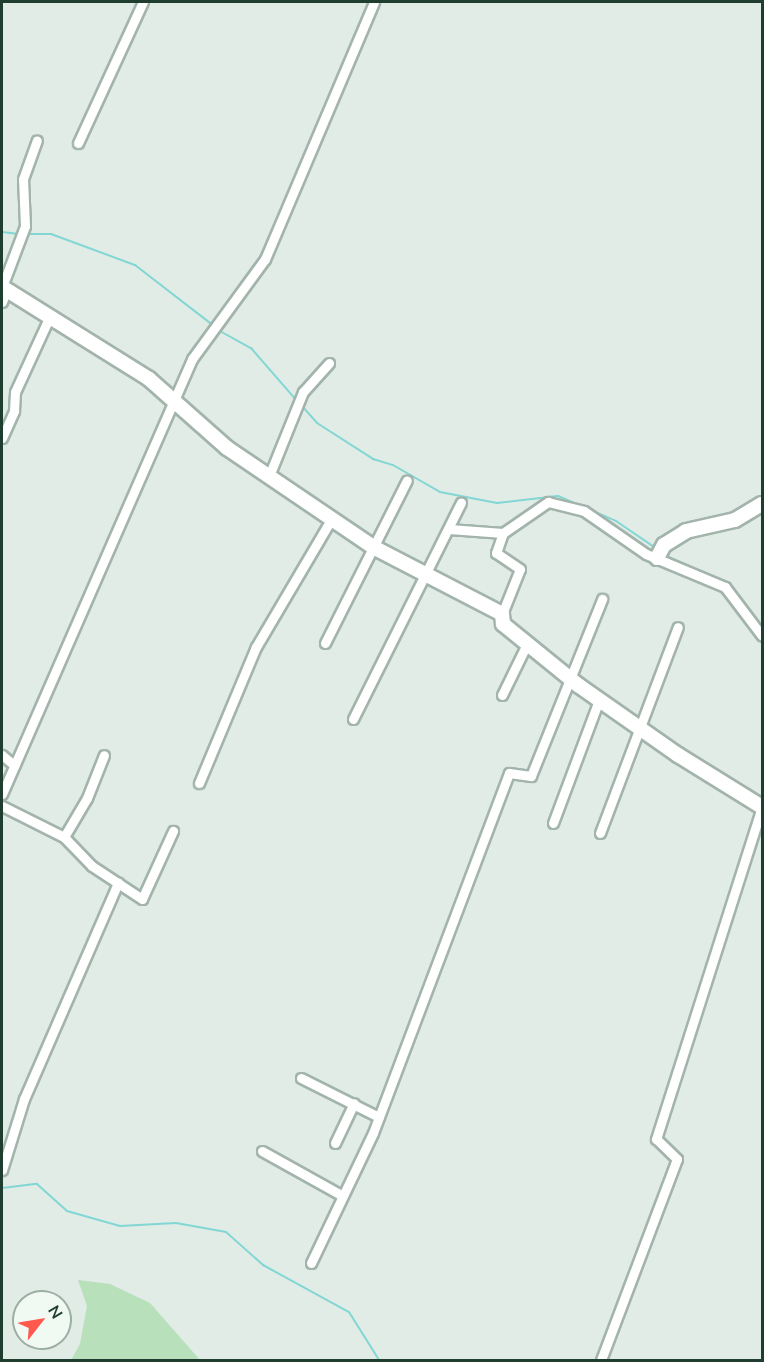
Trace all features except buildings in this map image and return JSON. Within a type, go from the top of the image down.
[{"type":"street","points":[[78,143],[143,2]]},
{"type":"street","points":[[2,794],[172,400],[210,333],[221,324],[265,259],[374,2]]},
{"type":"street","points":[[2,302],[4,287],[25,226],[23,179],[37,140]]},
{"type":"street","points":[[4,287],[149,379],[201,428],[373,547],[502,614]]},
{"type":"street","points":[[2,438],[14,411],[15,392],[50,316]]},
{"type":"street","points":[[269,476],[303,392],[329,363]]},
{"type":"street","points":[[325,643],[407,480]]},
{"type":"street","points":[[353,719],[461,502]]},
{"type":"street","points":[[602,1360],[677,1159],[656,1139],[762,806],[599,700],[503,624],[502,614],[520,569],[496,553],[503,533],[539,506],[558,502],[601,520],[657,558],[724,587],[762,636]]},
{"type":"street","points":[[657,558],[664,545],[686,531],[735,520],[762,504]]},
{"type":"street","points":[[199,783],[255,647],[332,518]]},
{"type":"street","points":[[449,529],[503,533]]},
{"type":"street","points":[[311,1263],[379,1117],[509,773],[531,777],[602,598]]},
{"type":"street","points":[[600,833],[678,627]]},
{"type":"street","points":[[502,695],[527,644]]},
{"type":"street","points":[[553,823],[599,700]]},
{"type":"street","points":[[64,837],[87,798],[104,755]]},
{"type":"street","points":[[2,756],[14,765]]},
{"type":"street","points":[[2,806],[64,837],[92,866],[118,884],[144,897],[173,831]]},
{"type":"street","points":[[2,1170],[24,1100],[118,884]]},
{"type":"street","points":[[301,1078],[379,1117]]},
{"type":"street","points":[[335,1143],[354,1103]]},
{"type":"street","points":[[262,1151],[341,1195]]},
{"type":"green space","points":[[78,1280],[110,1284],[150,1303],[200,1360],[71,1360],[80,1344],[87,1306]]},
{"type":"waterway","points":[[2,232],[19,234]]},
{"type":"waterway","points":[[25,234],[51,234],[135,265],[214,326]]},
{"type":"waterway","points":[[218,330],[251,348],[297,401]]},
{"type":"waterway","points":[[301,405],[317,423],[373,459],[393,465],[440,492],[497,503],[558,496],[616,521],[657,549]]},
{"type":"waterway","points":[[664,555],[716,578]]},
{"type":"waterway","points":[[2,1188],[37,1184],[67,1211],[120,1226],[176,1223],[226,1232],[263,1265],[349,1312],[379,1360]]}]
